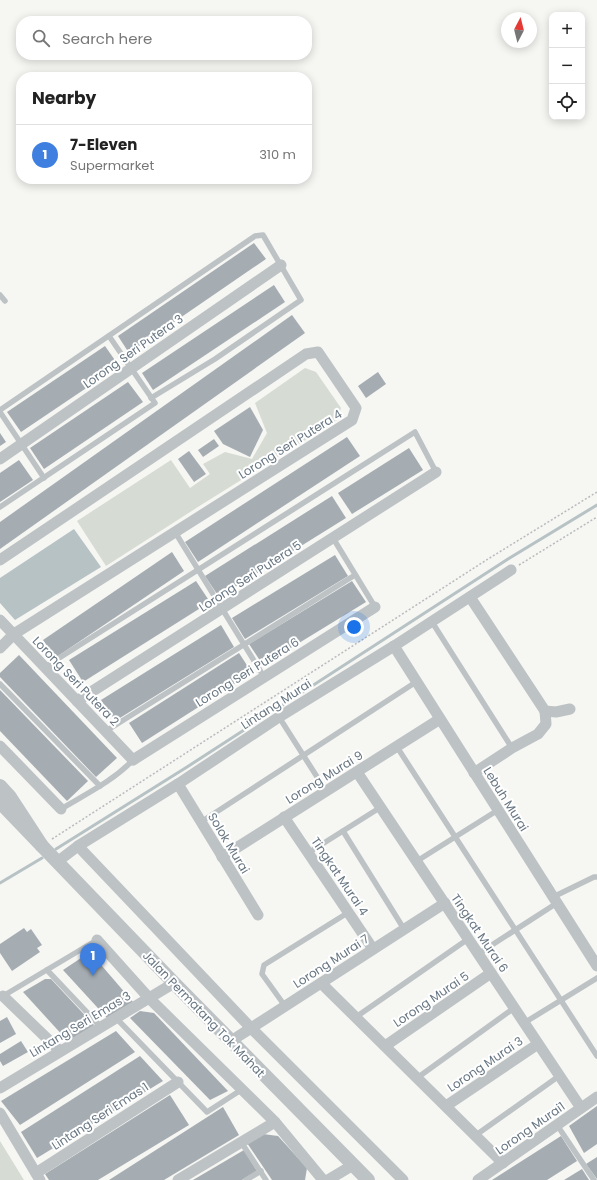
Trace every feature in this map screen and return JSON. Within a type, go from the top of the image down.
[{"type":"street","name":"Lorong Seri Putera 3","points":[[0,459],[281,265]]},
{"type":"street","name":"Lorong Seri Putera 4","points":[[0,560],[306,354],[318,352],[356,408],[352,420],[14,634],[0,648]]},
{"type":"street","name":"Lorong Seri Putera 5","points":[[77,701],[436,472]]},
{"type":"street","name":"Lintang Murai","points":[[57,862],[78,846],[178,784],[279,717],[432,622],[511,570]]},
{"type":"street","points":[[470,597],[544,711],[546,724],[538,734],[512,748],[474,773]]},
{"type":"street","name":"Lorong Seri Putera 6","points":[[133,760],[375,607]]},
{"type":"street","name":"Lorong Seri Putera 2","points":[[0,620],[133,760]]},
{"type":"street","name":"Lebuh Murai","points":[[394,646],[597,966]]},
{"type":"street","points":[[544,711],[556,712],[570,709]]},
{"type":"street","name":"Lorong Murai 9","points":[[222,857],[440,719]]},
{"type":"street","points":[[0,746],[61,809]]},
{"type":"street","name":"Tingkat Murai 6","points":[[357,772],[581,1108]]},
{"type":"street","name":"Solok Murai","points":[[178,784],[258,915]]},
{"type":"street","name":"Jalan Permatang Tok Mahat","points":[[0,786],[10,797],[42,846]]},
{"type":"street","name":"Jalan Permatang Tok Mahat","points":[[0,802],[174,983],[368,1180]]},
{"type":"street","name":"Tingkat Murai 4","points":[[284,817],[374,949]]},
{"type":"street","points":[[78,846],[251,1028],[403,1180]]},
{"type":"street","name":"Lorong Murai 7","points":[[231,1041],[445,903]]},
{"type":"street","points":[[97,940],[149,998],[274,1122],[323,1180]]},
{"type":"street","name":"Lorong Murai 5","points":[[385,1046],[491,973]]},
{"type":"street","name":"Lintang Seri Emas 3","points":[[0,1088],[174,983]]},
{"type":"street","points":[[321,983],[503,1163]]},
{"type":"street","points":[[3,996],[60,1052]]},
{"type":"street","name":"Lorong Murai 3","points":[[446,1106],[538,1044]]},
{"type":"street","name":"Lintang Seri Emas 1","points":[[38,1176],[178,1082]]},
{"type":"street","name":"Lorong Murai1","points":[[478,1180],[597,1097]]},
{"type":"street","points":[[0,1113],[38,1176]]},
{"type":"street","points":[[178,1180],[274,1122]]},
{"type":"street","points":[[328,1180],[353,1165]]},
{"type":"lane","points":[[44,478],[0,411],[255,236],[263,235],[301,300],[215,359],[151,398]]},
{"type":"lane","points":[[0,295],[5,301]]},
{"type":"lane","points":[[0,507],[155,403],[109,336]]},
{"type":"lane","points":[[45,667],[416,432],[436,472]]},
{"type":"lane","points":[[175,532],[264,677]]},
{"type":"lane","points":[[333,538],[375,607]]},
{"type":"lane","points":[[106,731],[355,575]]},
{"type":"lane","points":[[432,622],[512,748]]},
{"type":"lane","points":[[201,822],[416,682]]},
{"type":"lane","points":[[0,684],[100,786]]},
{"type":"lane","points":[[279,717],[326,791]]},
{"type":"lane","points":[[397,747],[597,1056]]},
{"type":"lane","points":[[61,809],[124,770],[133,760]]},
{"type":"lane","points":[[308,852],[381,807]]},
{"type":"lane","points":[[417,861],[498,810]]},
{"type":"lane","points":[[343,831],[404,929]]},
{"type":"lane","points":[[478,954],[516,930],[555,900],[594,877],[597,877]]},
{"type":"lane","points":[[285,1006],[262,974],[264,965],[349,912]]},
{"type":"lane","points":[[356,1017],[468,939]]},
{"type":"lane","points":[[3,996],[97,940]]},
{"type":"lane","points":[[47,970],[101,1027]]},
{"type":"lane","points":[[524,1023],[597,978]]},
{"type":"lane","points":[[417,1078],[514,1008]]},
{"type":"lane","points":[[116,1018],[207,1112],[241,1090]]},
{"type":"lane","points":[[476,1135],[559,1076]]},
{"type":"lane","points":[[557,1125],[594,1180]]},
{"type":"lane","points":[[241,1142],[266,1180]]},
{"type":"lane","points":[[246,1180],[261,1171]]},
{"type":"path","points":[[42,846],[488,559],[597,492]]},
{"type":"path","points":[[511,570],[597,517]]},
{"type":"shaded area","points":[[305,368],[316,372],[341,408],[337,420],[106,566],[77,521],[171,460],[190,488],[210,474],[203,464],[225,452],[252,459],[267,433],[255,403]]},
{"type":"shaded area","points":[[74,529],[101,567],[15,620],[0,603],[0,578]]},
{"type":"shaded area","points":[[0,1141],[24,1180],[0,1180]]},
{"type":"building","points":[[254,243],[266,259],[129,353],[118,336]]},
{"type":"building","points":[[274,285],[285,302],[153,390],[142,373]]},
{"type":"building","points":[[292,315],[305,333],[0,549],[0,522]]},
{"type":"building","points":[[105,346],[119,366],[21,432],[7,412]]},
{"type":"building","points":[[378,372],[386,384],[366,398],[358,386]]},
{"type":"building","points":[[128,382],[143,402],[44,469],[30,448]]},
{"type":"building","points":[[250,407],[263,430],[250,457],[223,444],[214,431]]},
{"type":"building","points":[[0,433],[6,442],[0,446]]},
{"type":"building","points":[[347,437],[360,456],[198,562],[185,542]]},
{"type":"building","points":[[214,439],[219,446],[203,457],[198,450]]},
{"type":"building","points":[[409,448],[423,470],[352,514],[338,493]]},
{"type":"building","points":[[189,451],[206,474],[194,482],[178,459]]},
{"type":"building","points":[[19,460],[33,480],[0,502],[0,473]]},
{"type":"building","points":[[332,496],[346,518],[219,597],[205,576]]},
{"type":"building","points":[[172,552],[184,571],[55,658],[43,640]]},
{"type":"building","points":[[335,555],[348,576],[245,639],[232,618]]},
{"type":"building","points":[[196,581],[210,602],[83,682],[69,660]]},
{"type":"building","points":[[352,581],[366,602],[263,665],[249,644]]},
{"type":"building","points":[[221,625],[234,647],[115,721],[101,700]]},
{"type":"building","points":[[239,653],[252,673],[142,743],[129,723]]},
{"type":"building","points":[[19,655],[117,758],[96,777],[0,677],[0,673]]},
{"type":"building","points":[[0,690],[88,781],[67,801],[0,731]]},
{"type":"building","points":[[24,928],[27,932],[31,929],[42,945],[37,948],[40,952],[12,971],[0,953],[0,944]]},
{"type":"building","points":[[90,952],[133,1002],[107,1018],[63,970]]},
{"type":"building","points":[[45,979],[51,979],[94,1025],[72,1040],[65,1038],[23,992]]},
{"type":"building","points":[[140,1011],[154,1013],[228,1091],[210,1100],[130,1018]]},
{"type":"building","points":[[7,1017],[16,1034],[0,1043],[0,1021]]},
{"type":"building","points":[[116,1031],[135,1052],[20,1125],[1,1101]]},
{"type":"building","points":[[21,1041],[28,1052],[3,1066],[0,1061],[0,1054]]},
{"type":"building","points":[[140,1056],[163,1081],[37,1158],[21,1132]]},
{"type":"building","points":[[170,1095],[189,1125],[98,1180],[49,1180],[45,1174]]},
{"type":"building","points":[[597,1106],[597,1144],[584,1153],[569,1126]]},
{"type":"building","points":[[223,1107],[239,1135],[164,1180],[109,1180]]},
{"type":"building","points":[[263,1134],[278,1136],[307,1168],[305,1180],[272,1180],[247,1143]]},
{"type":"building","points":[[561,1136],[577,1161],[547,1180],[492,1180]]},
{"type":"building","points":[[244,1150],[257,1171],[242,1180],[193,1180]]},
{"type":"building","points":[[597,1157],[597,1179],[586,1164]]},
{"type":"building","points":[[582,1169],[589,1180],[564,1180]]},
{"type":"waterway","points":[[56,849],[187,767],[508,559],[597,505]]},
{"type":"waterway","points":[[0,883],[42,858]]},
{"type":"place","name":"7-Eleven","points":[[93,976]]}]
